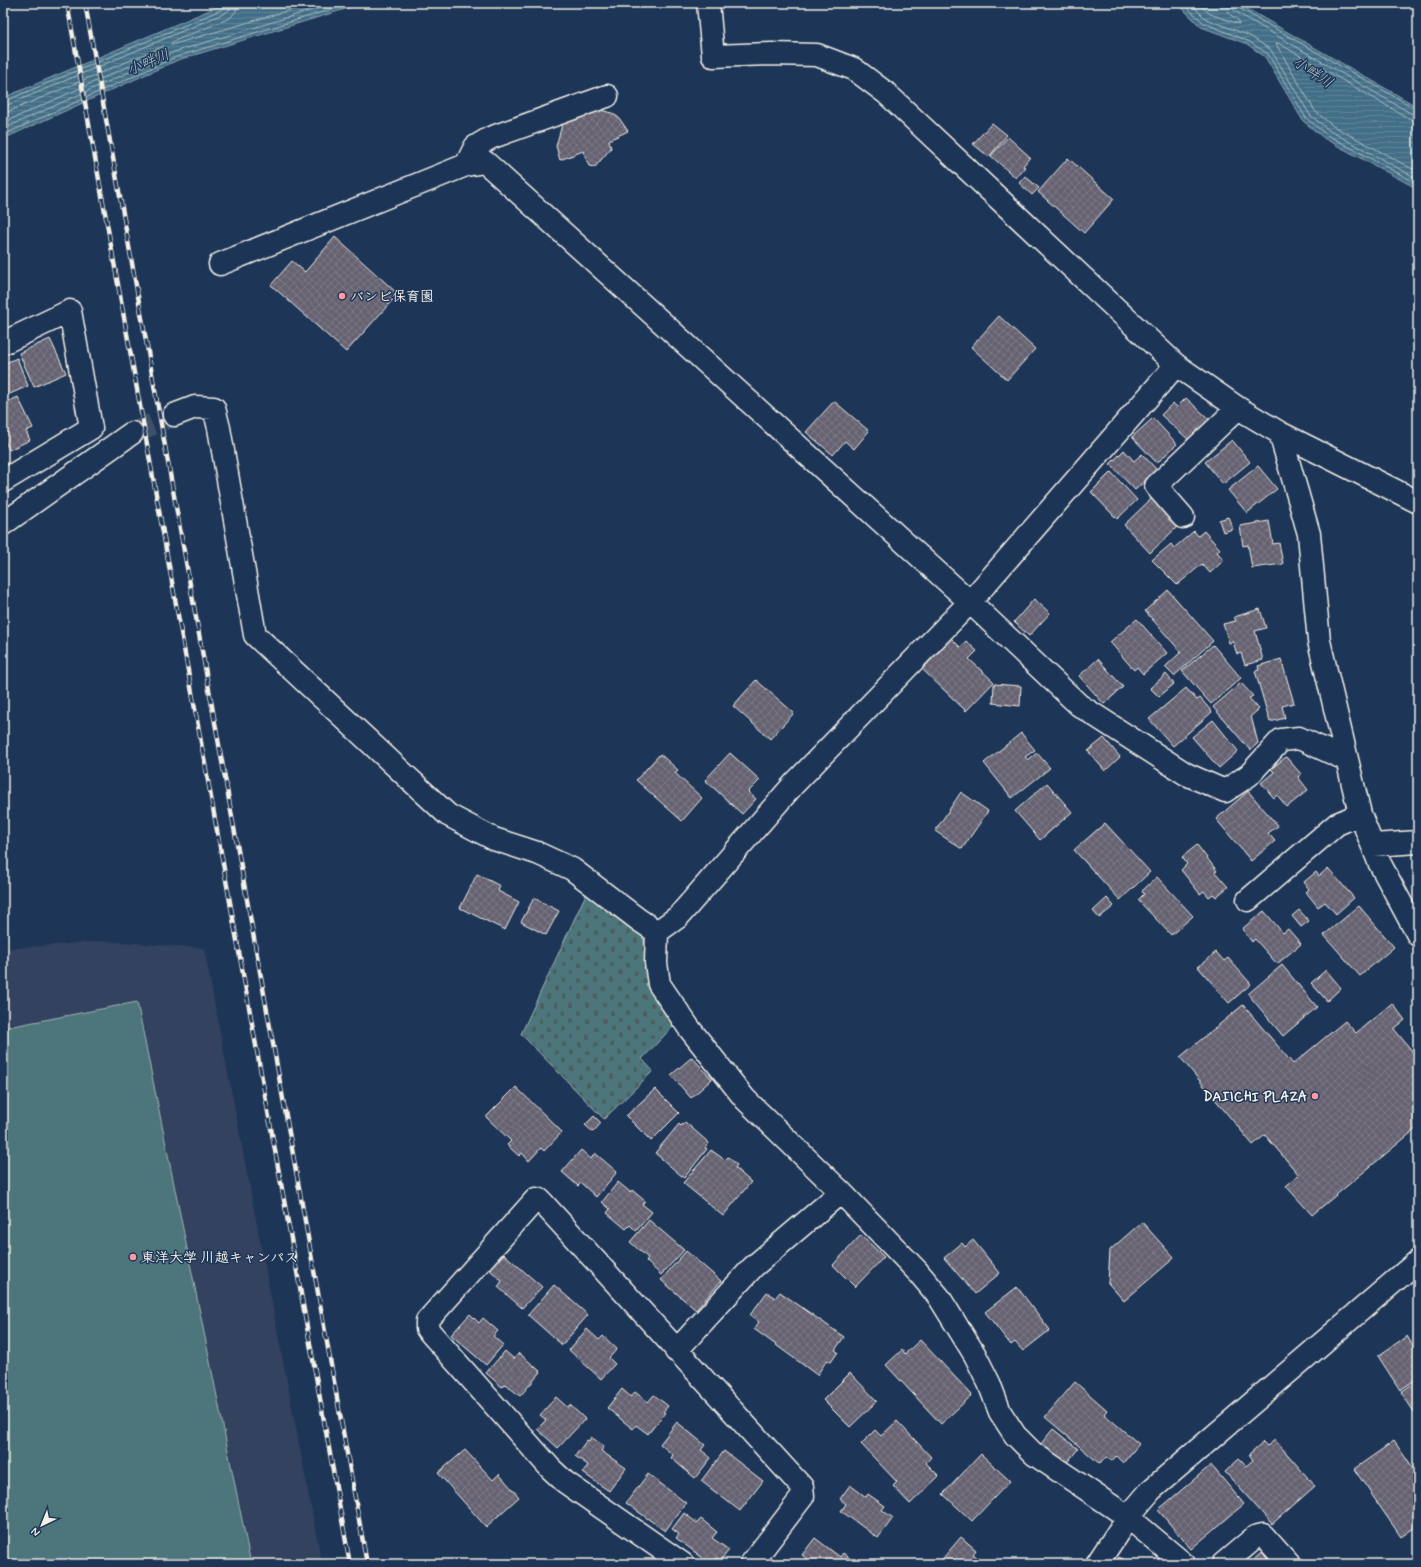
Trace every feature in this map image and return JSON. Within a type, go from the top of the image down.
[{"type":"street","points":[[708,3],[713,56],[771,54],[817,55],[854,69],[886,93],[1176,365],[1238,408],[1280,433],[1418,502]]},
{"type":"street","points":[[466,165],[475,147],[490,138],[607,96]]},
{"type":"street","points":[[220,264],[466,165],[485,162],[970,602],[1079,705],[1186,774],[1225,790],[1249,775],[1281,740],[1300,738],[1347,760]]},
{"type":"street","points":[[3,343],[70,312],[91,428],[3,481]]},
{"type":"street","points":[[1176,365],[970,602],[794,784],[678,917],[658,932],[656,963],[659,984],[689,1028],[745,1100],[841,1192],[918,1272],[939,1297],[975,1355],[989,1383],[1000,1412],[1015,1436],[1034,1454],[1128,1517],[1184,1564]]},
{"type":"street","points":[[174,415],[194,407],[214,408],[255,635],[448,816],[494,839],[537,854],[572,869],[639,920],[658,932]]},
{"type":"street","points":[[1183,517],[1156,486],[1238,408]]},
{"type":"street","points":[[3,524],[132,432]]},
{"type":"street","points":[[1280,433],[1309,534],[1318,641],[1360,814],[1379,862],[1418,935]]},
{"type":"street","points":[[1248,900],[1337,824],[1360,814]]},
{"type":"street","points":[[1373,846],[1418,842]]},
{"type":"street","points":[[676,1351],[753,1267],[841,1192]]},
{"type":"street","points":[[683,1564],[565,1482],[551,1470],[427,1329],[427,1321],[536,1199],[540,1200],[676,1351],[802,1487],[803,1496],[751,1564]]},
{"type":"street","points":[[1097,1564],[1128,1517],[1152,1490],[1418,1261]]},
{"type":"street","points":[[1223,1564],[1255,1537],[1263,1535],[1289,1564]]},
{"type":"shaded area","name":"東洋大学 川越キャンパス","points":[[104,941],[204,948],[322,1564],[3,1564],[3,949]]},
{"type":"green space","points":[[586,894],[643,937],[652,983],[677,1022],[642,1059],[653,1071],[604,1119],[521,1034]]},
{"type":"green space","name":"東洋大学 川越キャンパス","points":[[137,1002],[251,1564],[3,1564],[3,1028]]},
{"type":"water","name":"小畔川","points":[[226,3],[365,3],[178,60],[3,139],[3,98]]},
{"type":"water","name":"小畔川","points":[[1177,3],[1237,3],[1418,107],[1418,189],[1325,139],[1303,121],[1265,57],[1247,44],[1201,27]]},
{"type":"building","points":[[596,109],[612,113],[619,118],[628,131],[609,140],[611,148],[595,167],[589,166],[583,151],[560,160],[556,146],[562,125],[570,116]]},
{"type":"building","points":[[992,123],[1007,135],[989,157],[973,144]]},
{"type":"building","points":[[1008,137],[1030,157],[1023,166],[1025,167],[1016,178],[991,156]]},
{"type":"building","points":[[1068,158],[1114,199],[1084,233],[1038,192]]},
{"type":"building","points":[[1025,176],[1039,188],[1032,195],[1019,183]]},
{"type":"building","points":[[335,237],[398,294],[346,352],[271,285],[292,261],[305,272]]},
{"type":"building","points":[[999,316],[1035,349],[1007,380],[971,347]]},
{"type":"building","points":[[50,339],[66,373],[34,387],[19,353]]},
{"type":"building","points":[[17,358],[28,386],[3,397],[3,364]]},
{"type":"building","points":[[18,397],[33,428],[26,431],[30,440],[9,450],[3,437],[3,404]]},
{"type":"building","points":[[1186,398],[1210,420],[1190,441],[1161,415],[1173,403],[1177,407]]},
{"type":"building","points":[[834,401],[869,431],[854,449],[845,441],[833,455],[806,432]]},
{"type":"building","points":[[1153,418],[1177,444],[1157,463],[1132,437]]},
{"type":"building","points":[[1232,440],[1250,462],[1223,484],[1205,462]]},
{"type":"building","points":[[1124,450],[1134,461],[1142,454],[1157,470],[1135,490],[1110,464]]},
{"type":"building","points":[[1258,466],[1277,489],[1247,513],[1228,490]]},
{"type":"building","points":[[1111,472],[1137,500],[1117,519],[1091,492]]},
{"type":"building","points":[[1152,498],[1178,526],[1150,553],[1124,525]]},
{"type":"building","points":[[1228,517],[1233,529],[1223,532],[1219,520]]},
{"type":"building","points":[[1269,521],[1273,544],[1279,543],[1283,564],[1252,568],[1248,545],[1243,546],[1240,526]]},
{"type":"building","points":[[1194,531],[1198,536],[1204,531],[1220,549],[1217,552],[1224,560],[1210,573],[1202,564],[1177,585],[1152,560],[1171,544],[1174,548]]},
{"type":"building","points":[[1168,590],[1213,641],[1174,676],[1165,667],[1181,652],[1145,611]]},
{"type":"building","points":[[1034,599],[1050,613],[1029,636],[1014,622]]},
{"type":"building","points":[[1260,609],[1266,628],[1255,631],[1263,660],[1245,665],[1241,653],[1237,654],[1233,642],[1229,643],[1223,624],[1236,621],[1234,617]]},
{"type":"building","points":[[1137,619],[1167,653],[1143,674],[1137,667],[1134,670],[1110,642]]},
{"type":"building","points":[[951,638],[960,647],[966,641],[977,651],[969,659],[994,682],[966,711],[922,669]]},
{"type":"building","points":[[1213,645],[1241,678],[1211,704],[1182,671]]},
{"type":"building","points":[[1098,659],[1123,687],[1104,704],[1079,676]]},
{"type":"building","points":[[1281,659],[1294,703],[1282,706],[1285,718],[1270,722],[1255,671],[1259,670],[1258,666]]},
{"type":"building","points":[[1166,674],[1174,684],[1159,697],[1150,688]]},
{"type":"building","points":[[756,680],[794,713],[770,739],[733,706]]},
{"type":"building","points":[[1241,683],[1253,696],[1249,698],[1259,709],[1250,717],[1258,743],[1250,750],[1213,707]]},
{"type":"building","points":[[994,684],[1021,686],[1020,706],[993,703]]},
{"type":"building","points":[[1186,688],[1197,700],[1200,698],[1212,712],[1173,746],[1149,719]]},
{"type":"building","points":[[1213,720],[1238,751],[1219,768],[1192,737]]},
{"type":"building","points":[[1021,733],[1035,750],[1025,757],[1028,760],[1037,753],[1050,768],[1012,798],[984,763]]},
{"type":"building","points":[[1104,738],[1120,757],[1105,771],[1088,751]]},
{"type":"building","points":[[730,753],[760,780],[748,792],[756,799],[742,814],[705,780]]},
{"type":"building","points":[[660,754],[678,770],[675,773],[702,798],[682,821],[636,780]]},
{"type":"building","points":[[1286,757],[1301,774],[1298,777],[1308,790],[1287,807],[1277,795],[1274,798],[1261,783],[1274,772],[1271,769]]},
{"type":"building","points":[[1047,783],[1072,812],[1040,840],[1015,811]]},
{"type":"building","points":[[1248,791],[1278,826],[1268,833],[1275,841],[1251,861],[1216,819]]},
{"type":"building","points":[[961,792],[988,811],[962,849],[935,831]]},
{"type":"building","points":[[1105,823],[1150,872],[1120,900],[1074,850]]},
{"type":"building","points":[[1197,845],[1217,871],[1215,872],[1228,887],[1216,897],[1213,894],[1209,897],[1204,891],[1200,894],[1181,870],[1187,864],[1182,857]]},
{"type":"building","points":[[1328,868],[1354,898],[1336,914],[1325,902],[1318,907],[1306,892],[1309,889],[1304,882],[1316,872],[1319,876]]},
{"type":"building","points":[[477,874],[500,886],[498,891],[519,902],[505,930],[460,908]]},
{"type":"building","points":[[1157,877],[1193,916],[1171,935],[1138,900],[1144,894],[1142,891]]},
{"type":"building","points":[[534,898],[559,911],[546,935],[521,922]]},
{"type":"building","points":[[1107,898],[1114,906],[1099,918],[1093,911]]},
{"type":"building","points":[[1359,906],[1394,947],[1360,976],[1324,935]]},
{"type":"building","points":[[1299,910],[1309,921],[1301,927],[1292,916]]},
{"type":"building","points":[[1264,911],[1283,933],[1288,929],[1301,944],[1277,964],[1255,939],[1252,942],[1242,929]]},
{"type":"building","points":[[1216,952],[1224,961],[1228,958],[1251,984],[1229,1003],[1198,967]]},
{"type":"building","points":[[1282,965],[1317,1007],[1283,1036],[1248,994]]},
{"type":"building","points":[[1326,970],[1341,988],[1327,1001],[1311,983]]},
{"type":"building","name":"DAIICHI PLAZA","points":[[1392,1003],[1405,1020],[1394,1029],[1418,1058],[1418,1127],[1312,1215],[1286,1186],[1299,1175],[1265,1135],[1253,1145],[1180,1057],[1243,1005],[1293,1064],[1345,1021],[1356,1033]]},
{"type":"building","points":[[692,1057],[712,1079],[691,1098],[671,1075]]},
{"type":"building","points":[[516,1087],[562,1132],[544,1151],[541,1148],[529,1161],[522,1153],[519,1156],[507,1145],[511,1141],[486,1117]]},
{"type":"building","points":[[655,1089],[679,1113],[651,1141],[626,1116]]},
{"type":"building","points":[[594,1116],[601,1123],[593,1132],[585,1125]]},
{"type":"building","points":[[685,1122],[709,1143],[705,1148],[707,1149],[684,1178],[655,1153],[679,1124],[681,1126]]},
{"type":"building","points":[[581,1150],[591,1159],[595,1153],[617,1172],[596,1197],[581,1183],[578,1186],[562,1172]]},
{"type":"building","points":[[711,1150],[725,1160],[728,1157],[737,1165],[735,1168],[751,1182],[723,1216],[683,1183]]},
{"type":"building","points":[[618,1182],[630,1192],[632,1190],[645,1201],[642,1204],[652,1212],[636,1231],[630,1225],[626,1229],[607,1213],[610,1209],[602,1202]]},
{"type":"building","points":[[649,1220],[684,1250],[661,1275],[646,1261],[648,1258],[630,1242]]},
{"type":"building","points":[[1142,1222],[1174,1258],[1124,1301],[1108,1283],[1110,1250]]},
{"type":"building","points":[[861,1235],[884,1257],[855,1287],[833,1265]]},
{"type":"building","points":[[973,1240],[1000,1273],[975,1294],[944,1258],[962,1243],[965,1247]]},
{"type":"building","points":[[686,1251],[721,1281],[696,1310],[661,1280]]},
{"type":"building","points":[[504,1254],[542,1287],[522,1308],[498,1287],[502,1281],[490,1270]]},
{"type":"building","points":[[554,1285],[588,1315],[562,1345],[528,1315]]},
{"type":"building","points":[[1017,1287],[1050,1330],[1023,1351],[1015,1342],[1011,1345],[985,1312]]},
{"type":"building","points":[[767,1292],[775,1298],[780,1292],[844,1337],[835,1350],[838,1352],[831,1362],[827,1360],[817,1375],[754,1329],[759,1322],[750,1315]]},
{"type":"building","points":[[470,1314],[479,1323],[483,1318],[498,1331],[493,1336],[503,1345],[486,1365],[451,1335]]},
{"type":"building","points":[[587,1329],[599,1340],[603,1336],[617,1349],[609,1358],[615,1364],[601,1379],[569,1350]]},
{"type":"building","points":[[1407,1336],[1416,1351],[1418,1349],[1418,1378],[1400,1390],[1378,1356]]},
{"type":"building","points":[[920,1340],[972,1395],[941,1424],[886,1365],[902,1350],[905,1354]]},
{"type":"building","points":[[505,1351],[514,1359],[519,1353],[541,1372],[520,1396],[505,1384],[502,1387],[486,1373]]},
{"type":"building","points":[[850,1373],[877,1401],[850,1427],[823,1400]]},
{"type":"building","points":[[1418,1380],[1418,1418],[1401,1392]]},
{"type":"building","points":[[1075,1382],[1107,1410],[1104,1414],[1139,1444],[1123,1463],[1116,1456],[1112,1461],[1106,1457],[1100,1464],[1045,1417]]},
{"type":"building","points":[[622,1389],[631,1397],[635,1392],[648,1402],[654,1395],[668,1406],[663,1412],[665,1413],[648,1434],[636,1425],[633,1429],[607,1408]]},
{"type":"building","points":[[556,1397],[567,1407],[570,1405],[585,1419],[558,1448],[537,1429],[546,1420],[540,1415]]},
{"type":"building","points":[[897,1421],[931,1457],[926,1463],[939,1476],[910,1504],[893,1486],[897,1482],[861,1444],[875,1430],[881,1436]]},
{"type":"building","points":[[677,1422],[705,1445],[701,1450],[711,1458],[695,1478],[671,1458],[673,1455],[660,1444]]},
{"type":"building","points":[[1053,1429],[1078,1449],[1065,1465],[1040,1445]]},
{"type":"building","points":[[591,1437],[604,1446],[601,1451],[626,1468],[609,1491],[583,1473],[588,1465],[575,1456]]},
{"type":"building","points":[[1275,1440],[1315,1486],[1272,1524],[1225,1472],[1239,1459],[1246,1466],[1253,1460],[1249,1454],[1263,1442],[1267,1446]]},
{"type":"building","points":[[1394,1441],[1418,1476],[1418,1525],[1401,1537],[1354,1469]]},
{"type":"building","points":[[465,1450],[493,1480],[499,1474],[519,1497],[486,1527],[438,1473]]},
{"type":"building","points":[[724,1451],[763,1481],[740,1511],[701,1481]]},
{"type":"building","points":[[981,1454],[1010,1481],[972,1521],[943,1494]]},
{"type":"building","points":[[1211,1465],[1244,1504],[1191,1549],[1158,1510]]},
{"type":"building","points":[[648,1474],[686,1503],[665,1531],[626,1503]]},
{"type":"building","points":[[850,1485],[866,1497],[868,1494],[885,1506],[882,1510],[893,1518],[878,1538],[841,1511],[846,1504],[840,1499]]},
{"type":"building","points":[[684,1513],[697,1523],[701,1519],[717,1532],[712,1538],[729,1550],[721,1560],[717,1558],[711,1564],[676,1538],[679,1534],[672,1529]]},
{"type":"building","points":[[961,1537],[976,1550],[973,1554],[984,1562],[982,1564],[938,1564]]},
{"type":"building","points":[[815,1538],[840,1557],[843,1553],[856,1563],[810,1564],[812,1562],[802,1555]]},
{"type":"building","points":[[1262,1552],[1271,1563],[1270,1564],[1249,1564]]},
{"type":"building","points":[[1119,1557],[1133,1564],[1115,1564]]},
{"type":"tunnel","points":[[132,433],[174,415]]},
{"type":"railway","points":[[67,3],[350,1564]]},
{"type":"railway","points":[[85,3],[367,1564]]},
{"type":"place","name":"バンビ保育園","points":[[342,296]]},
{"type":"place","name":"DAIICHI PLAZA","points":[[1315,1096]]},
{"type":"place","name":"東洋大学 川越キャンパス","points":[[133,1257]]}]
